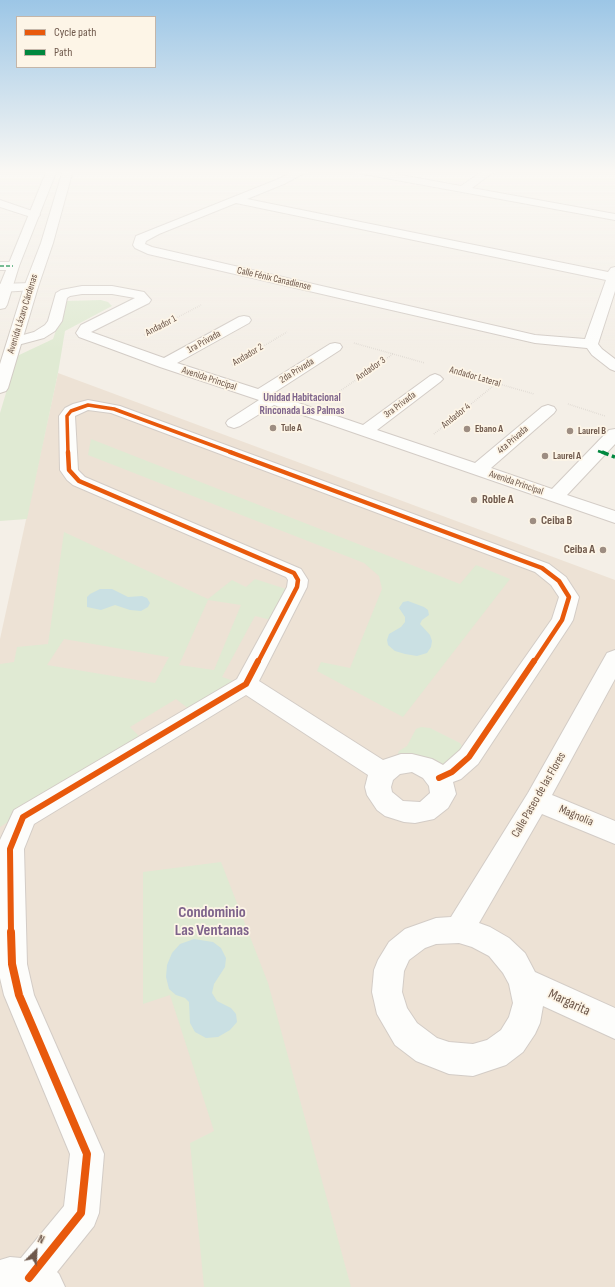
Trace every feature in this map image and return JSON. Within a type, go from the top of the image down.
[{"type":"street","name":"Avenida Lázaro Cárdenas","points":[[0,305],[3,288],[14,266],[28,230]]},
{"type":"street","name":"Avenida Lázaro Cárdenas","points":[[0,388],[31,287],[51,230]]},
{"type":"street","name":"Calle Fénix Canadiense","points":[[160,230],[140,239],[138,245],[148,250],[535,339],[591,344]]},
{"type":"street","points":[[390,230],[614,274],[609,310],[591,344],[597,352],[615,366]]},
{"type":"street","points":[[0,266],[14,266]]},
{"type":"street","points":[[3,288],[31,287]]},
{"type":"street","name":"Avenida Principal","points":[[14,342],[39,335],[50,328],[55,321],[61,296],[66,293],[82,290],[112,290],[139,295],[144,300],[86,328],[83,333],[89,337],[165,364],[266,397],[615,517]]},
{"type":"street","name":"1ra Privada","points":[[165,364],[244,320]]},
{"type":"street","name":"2da Privada","points":[[234,423],[266,397],[335,347]]},
{"type":"street","name":"3ra Privada","points":[[365,431],[441,374]]},
{"type":"street","points":[[25,1281],[81,1213],[87,1154],[19,995],[12,964],[10,849],[23,817],[246,684],[297,587],[298,580],[294,573],[79,481],[69,470],[67,416],[71,411],[88,405],[114,409],[542,568],[559,581],[569,597],[562,620],[469,757],[452,772],[439,778]]},
{"type":"street","name":"4ta Privada","points":[[478,470],[548,410]]},
{"type":"street","name":"Avenida Principal","points":[[555,497],[615,434]]},
{"type":"street","points":[[598,451],[615,457]]},
{"type":"street","name":"Calle Paseo de las Flores","points":[[459,930],[611,673]]},
{"type":"street","points":[[246,684],[384,773]]},
{"type":"street","points":[[401,764],[423,766],[432,771],[439,778],[443,794],[436,804],[425,812],[415,814],[394,809],[386,803],[380,795],[378,787],[379,779],[384,773],[392,767],[401,764]]},
{"type":"street","name":"Magnolia","points":[[537,800],[615,833]]},
{"type":"street","name":"Margarita","points":[[436,930],[459,930],[480,936],[499,947],[514,963],[524,982],[528,1003],[524,1024],[512,1041],[495,1054],[473,1060],[449,1058],[427,1050],[406,1034],[393,1014],[387,992],[389,970],[399,951],[416,938],[436,930]]},
{"type":"street","name":"Margarita","points":[[524,982],[615,1024]]},
{"type":"path","points":[[335,347],[345,341],[427,364]]},
{"type":"path","points":[[564,403],[608,416]]},
{"type":"shaded area","name":"Condominio Las Ventanas","points":[[58,373],[615,580],[615,1287],[0,1287],[0,639]]},
{"type":"shaded area","points":[[100,589],[112,589],[128,597],[142,596],[147,598],[150,603],[148,607],[141,611],[130,610],[115,605],[101,610],[87,607],[87,597]]},
{"type":"shaded area","points":[[408,601],[424,607],[428,610],[429,615],[422,620],[420,624],[430,635],[432,641],[431,647],[427,653],[417,656],[395,651],[388,645],[387,640],[389,634],[401,627],[405,622],[405,617],[399,608],[403,602]]},
{"type":"shaded area","points":[[194,939],[213,942],[221,948],[226,958],[225,967],[214,984],[212,993],[217,1001],[231,1008],[236,1014],[237,1022],[230,1030],[218,1037],[206,1038],[195,1032],[190,1023],[189,1002],[185,998],[176,995],[169,989],[166,977],[167,965],[172,953],[180,944]]},
{"type":"green space","points":[[101,300],[108,302],[112,306],[65,331],[58,373],[27,519],[0,521],[0,413],[17,356],[53,339],[66,301]]},
{"type":"green space","points":[[91,439],[460,584],[476,565],[510,579],[403,717],[317,671],[321,662],[350,668],[382,589],[379,576],[364,563],[88,455]]},
{"type":"green space","points":[[64,532],[208,599],[232,580],[246,587],[255,579],[286,589],[271,620],[255,616],[222,677],[237,682],[190,710],[176,699],[130,727],[142,739],[0,827],[0,664],[14,662],[17,647],[48,644]],"holes":[[[208,600],[241,605],[214,670],[179,665]],[[64,639],[168,657],[169,657],[155,683],[47,665]]]},
{"type":"green space","points":[[421,727],[430,728],[460,743],[463,748],[447,766],[437,766],[397,756],[399,751],[407,746],[416,729]]},
{"type":"green space","points":[[221,862],[268,983],[351,1287],[204,1287],[190,1143],[214,1131],[170,995],[143,1004],[143,872]]},
{"type":"marked path","points":[[0,266],[13,266]]},
{"type":"marked path","points":[[598,451],[615,457]]},
{"type":"cycle path","points":[[29,1278],[81,1213],[87,1154],[19,995],[12,964],[10,849],[23,817],[246,684],[297,587],[298,580],[294,573],[79,481],[69,470],[67,416],[71,411],[88,405],[114,409],[542,568],[559,581],[569,597],[562,620],[469,757],[452,772],[439,778]]},
{"type":"place","name":"Tule A","points":[[273,428]]},
{"type":"place","name":"Ebano A","points":[[467,429]]},
{"type":"place","name":"Laurel B","points":[[570,431]]},
{"type":"place","name":"Laurel A","points":[[545,456]]},
{"type":"place","name":"Roble A","points":[[474,500]]},
{"type":"place","name":"Ceiba B","points":[[533,521]]},
{"type":"place","name":"Ceiba A","points":[[603,550]]},
{"type":"district","name":"Unidad Habitacional Rinconada Las Palmas","points":[[302,404]]},
{"type":"district","name":"Condominio Las Ventanas","points":[[212,922]]}]
